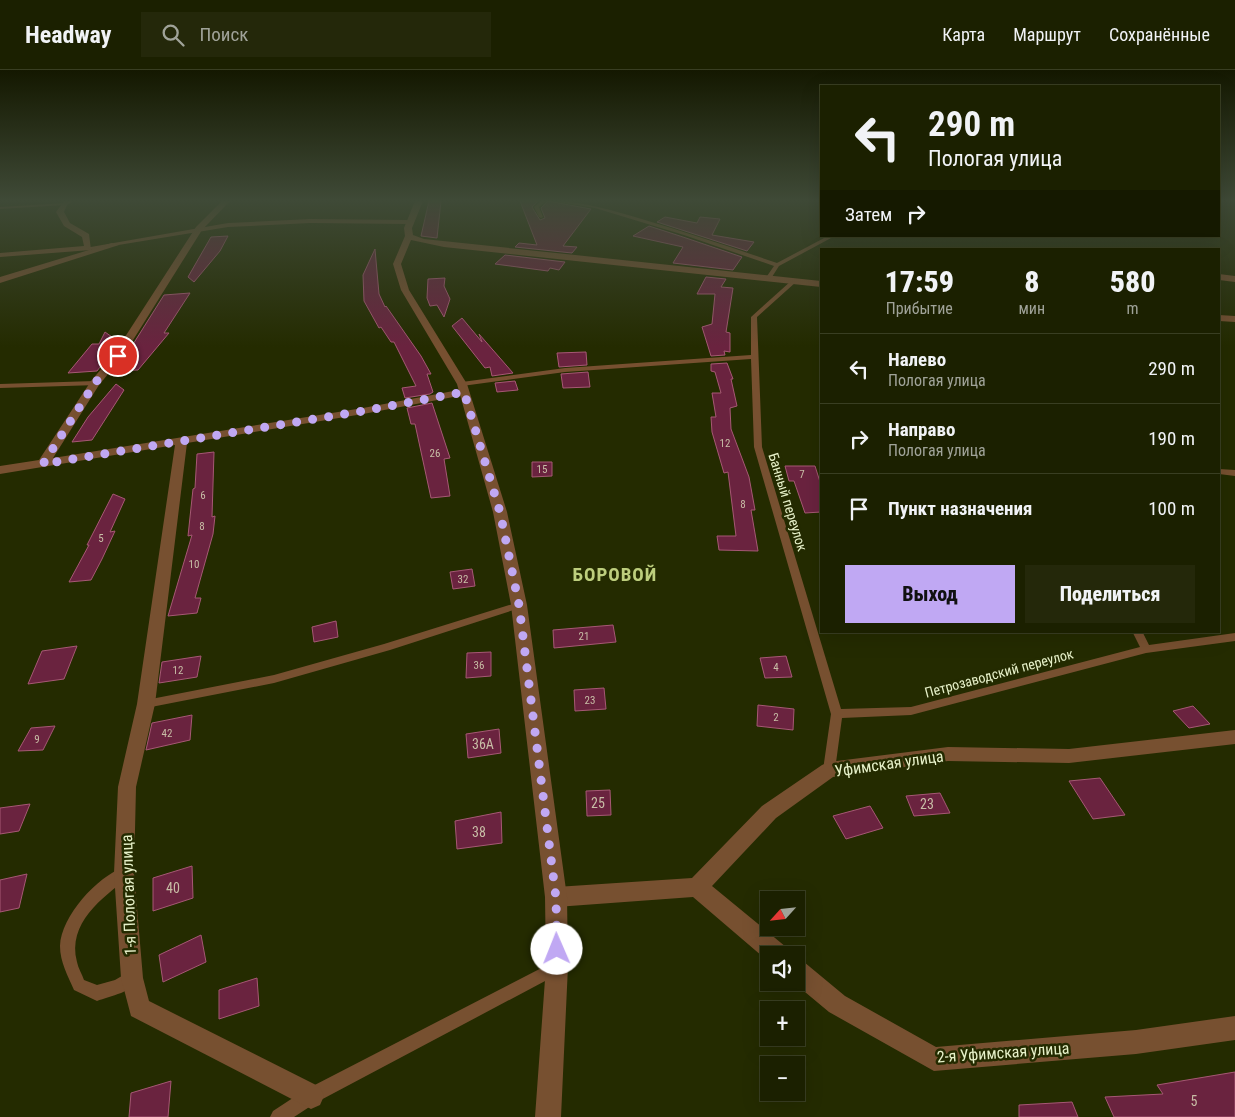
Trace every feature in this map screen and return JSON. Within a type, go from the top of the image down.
[{"type":"street","points":[[0,255],[65,250]]},
{"type":"street","points":[[0,280],[99,250]]},
{"type":"street","points":[[43,464],[95,383],[118,356],[186,250]]},
{"type":"street","points":[[402,250],[397,264],[405,290],[463,388],[500,512],[519,605],[556,898],[558,966],[548,1117]]},
{"type":"street","points":[[490,250],[820,284]]},
{"type":"street","points":[[1220,277],[1235,279]]},
{"type":"street","points":[[1220,318],[1235,319]]},
{"type":"street","points":[[0,470],[363,411],[463,388]]},
{"type":"street","name":"1-я Пологая улица","points":[[181,442],[146,704],[127,787],[124,873],[132,978],[139,1008],[311,1096]]},
{"type":"street","name":"Уфимская улица","points":[[696,887],[769,812],[829,770],[948,754],[1069,756],[1235,736]]},
{"type":"street","points":[[556,898],[696,887],[767,946]]},
{"type":"street","name":"2-я Уфимская улица","points":[[805,977],[838,1004],[934,1059],[1136,1042],[1235,1028]]},
{"type":"lane","points":[[733,250],[777,265]]},
{"type":"lane","points":[[768,279],[777,265],[806,250]]},
{"type":"lane","name":"Банный переулок","points":[[793,282],[754,317],[758,447],[837,714],[829,770]]},
{"type":"lane","points":[[463,388],[565,370],[754,357]]},
{"type":"lane","points":[[0,386],[95,383]]},
{"type":"lane","points":[[1220,472],[1235,473]]},
{"type":"lane","points":[[146,704],[274,678],[386,647],[519,605]]},
{"type":"lane","points":[[1138,633],[1146,649]]},
{"type":"lane","name":"Петрозаводский переулок","points":[[837,714],[911,711],[1146,649],[1235,637]]},
{"type":"lane","points":[[124,873],[101,890],[79,912],[68,935],[69,959],[79,985],[97,993],[118,986],[132,978]]},
{"type":"lane","points":[[279,1117],[311,1096],[558,966]]},
{"type":"building","points":[[204,250],[221,250],[194,282],[188,277]]},
{"type":"building","points":[[375,250],[379,294],[385,307],[421,356],[431,374],[427,374],[433,392],[430,394],[405,398],[402,388],[416,386],[394,342],[391,342],[381,327],[379,328],[364,301],[363,275]]},
{"type":"building","points":[[542,250],[575,250],[572,253]]},
{"type":"building","points":[[681,250],[721,250],[742,257],[733,270],[673,263]]},
{"type":"building","points":[[505,255],[565,262],[559,270],[550,268],[548,271],[495,264]]},
{"type":"building","points":[[706,277],[726,279],[721,287],[733,288],[726,332],[730,333],[730,352],[724,351],[725,355],[711,356],[702,327],[712,324],[715,294],[697,294]]},
{"type":"building","points":[[445,278],[444,286],[450,299],[444,317],[437,305],[430,306],[427,298],[428,279]]},
{"type":"building","points":[[190,293],[164,333],[169,333],[138,370],[113,371],[125,357],[164,295]]},
{"type":"building","points":[[462,318],[482,342],[479,334],[513,373],[492,376],[490,367],[485,368],[452,326]]},
{"type":"building","points":[[105,332],[120,341],[97,371],[68,373],[92,344],[99,344]]},
{"type":"building","points":[[586,352],[587,365],[559,367],[557,353]]},
{"type":"building","points":[[727,363],[733,379],[731,379],[737,406],[730,408],[731,429],[749,477],[755,510],[751,510],[758,551],[719,550],[717,536],[736,536],[728,472],[724,473],[712,432],[711,417],[716,417],[712,393],[721,393],[715,372],[711,371],[711,364]]},
{"type":"building","points":[[588,372],[590,387],[563,388],[561,374]]},
{"type":"building","points":[[515,381],[518,390],[497,392],[495,383]]},
{"type":"building","points":[[116,384],[124,390],[92,440],[72,442],[88,417]]},
{"type":"building","points":[[432,403],[450,458],[444,459],[450,496],[431,498],[415,424],[411,424],[407,408]]},
{"type":"building","points":[[214,452],[212,517],[215,516],[213,534],[195,598],[201,598],[197,613],[168,616],[192,535],[188,536],[193,489],[195,488],[197,454]]},
{"type":"building","points":[[532,462],[552,462],[552,476],[532,477]]},
{"type":"building","points":[[785,466],[815,466],[820,482],[820,512],[805,513],[794,481],[789,481]]},
{"type":"building","points":[[113,494],[125,499],[110,532],[115,531],[102,559],[91,580],[69,582],[89,545],[87,545]]},
{"type":"building","points":[[472,569],[475,586],[453,589],[450,572]]},
{"type":"building","points":[[336,621],[338,637],[314,642],[312,627]]},
{"type":"building","points":[[613,625],[616,642],[554,648],[553,630]]},
{"type":"building","points":[[77,646],[64,679],[28,684],[42,651]]},
{"type":"building","points":[[491,652],[491,676],[466,678],[467,653]]},
{"type":"building","points":[[201,656],[197,677],[159,683],[162,662]]},
{"type":"building","points":[[786,656],[792,677],[765,678],[760,658]]},
{"type":"building","points":[[604,688],[606,709],[575,711],[574,690]]},
{"type":"building","points":[[758,705],[794,709],[793,730],[757,726]]},
{"type":"building","points":[[1193,706],[1210,724],[1189,728],[1173,711]]},
{"type":"building","points":[[192,715],[190,740],[146,750],[152,723]]},
{"type":"building","points":[[55,726],[43,750],[18,751],[31,728]]},
{"type":"building","points":[[499,729],[501,753],[468,758],[466,734]]},
{"type":"building","points":[[1100,778],[1125,815],[1093,819],[1069,781]]},
{"type":"building","points":[[610,790],[611,815],[587,816],[586,791]]},
{"type":"building","points":[[940,793],[950,813],[914,816],[906,796]]},
{"type":"building","points":[[30,804],[19,831],[0,834],[0,808]]},
{"type":"building","points":[[870,806],[883,828],[846,839],[833,816]]},
{"type":"building","points":[[501,812],[502,843],[457,849],[455,821]]},
{"type":"building","points":[[192,866],[193,898],[153,911],[153,878]]},
{"type":"building","points":[[27,874],[19,908],[0,912],[0,880]]},
{"type":"building","points":[[201,935],[206,962],[163,982],[159,955]]},
{"type":"building","points":[[257,978],[259,1006],[219,1019],[219,990]]},
{"type":"building","points":[[1235,1072],[1235,1117],[1114,1117],[1105,1097],[1163,1094],[1157,1085]]},
{"type":"building","points":[[171,1081],[168,1117],[129,1117],[131,1093]]},
{"type":"building","points":[[1072,1102],[1078,1117],[1019,1117],[1019,1105]]},
{"type":"district","name":"БОРОВОЙ","points":[[615,574]]},
{"type":"route","points":[[118,356],[95,383],[56,440],[43,464],[363,411],[464,392],[500,512],[519,605],[556,898],[557,949]]}]
